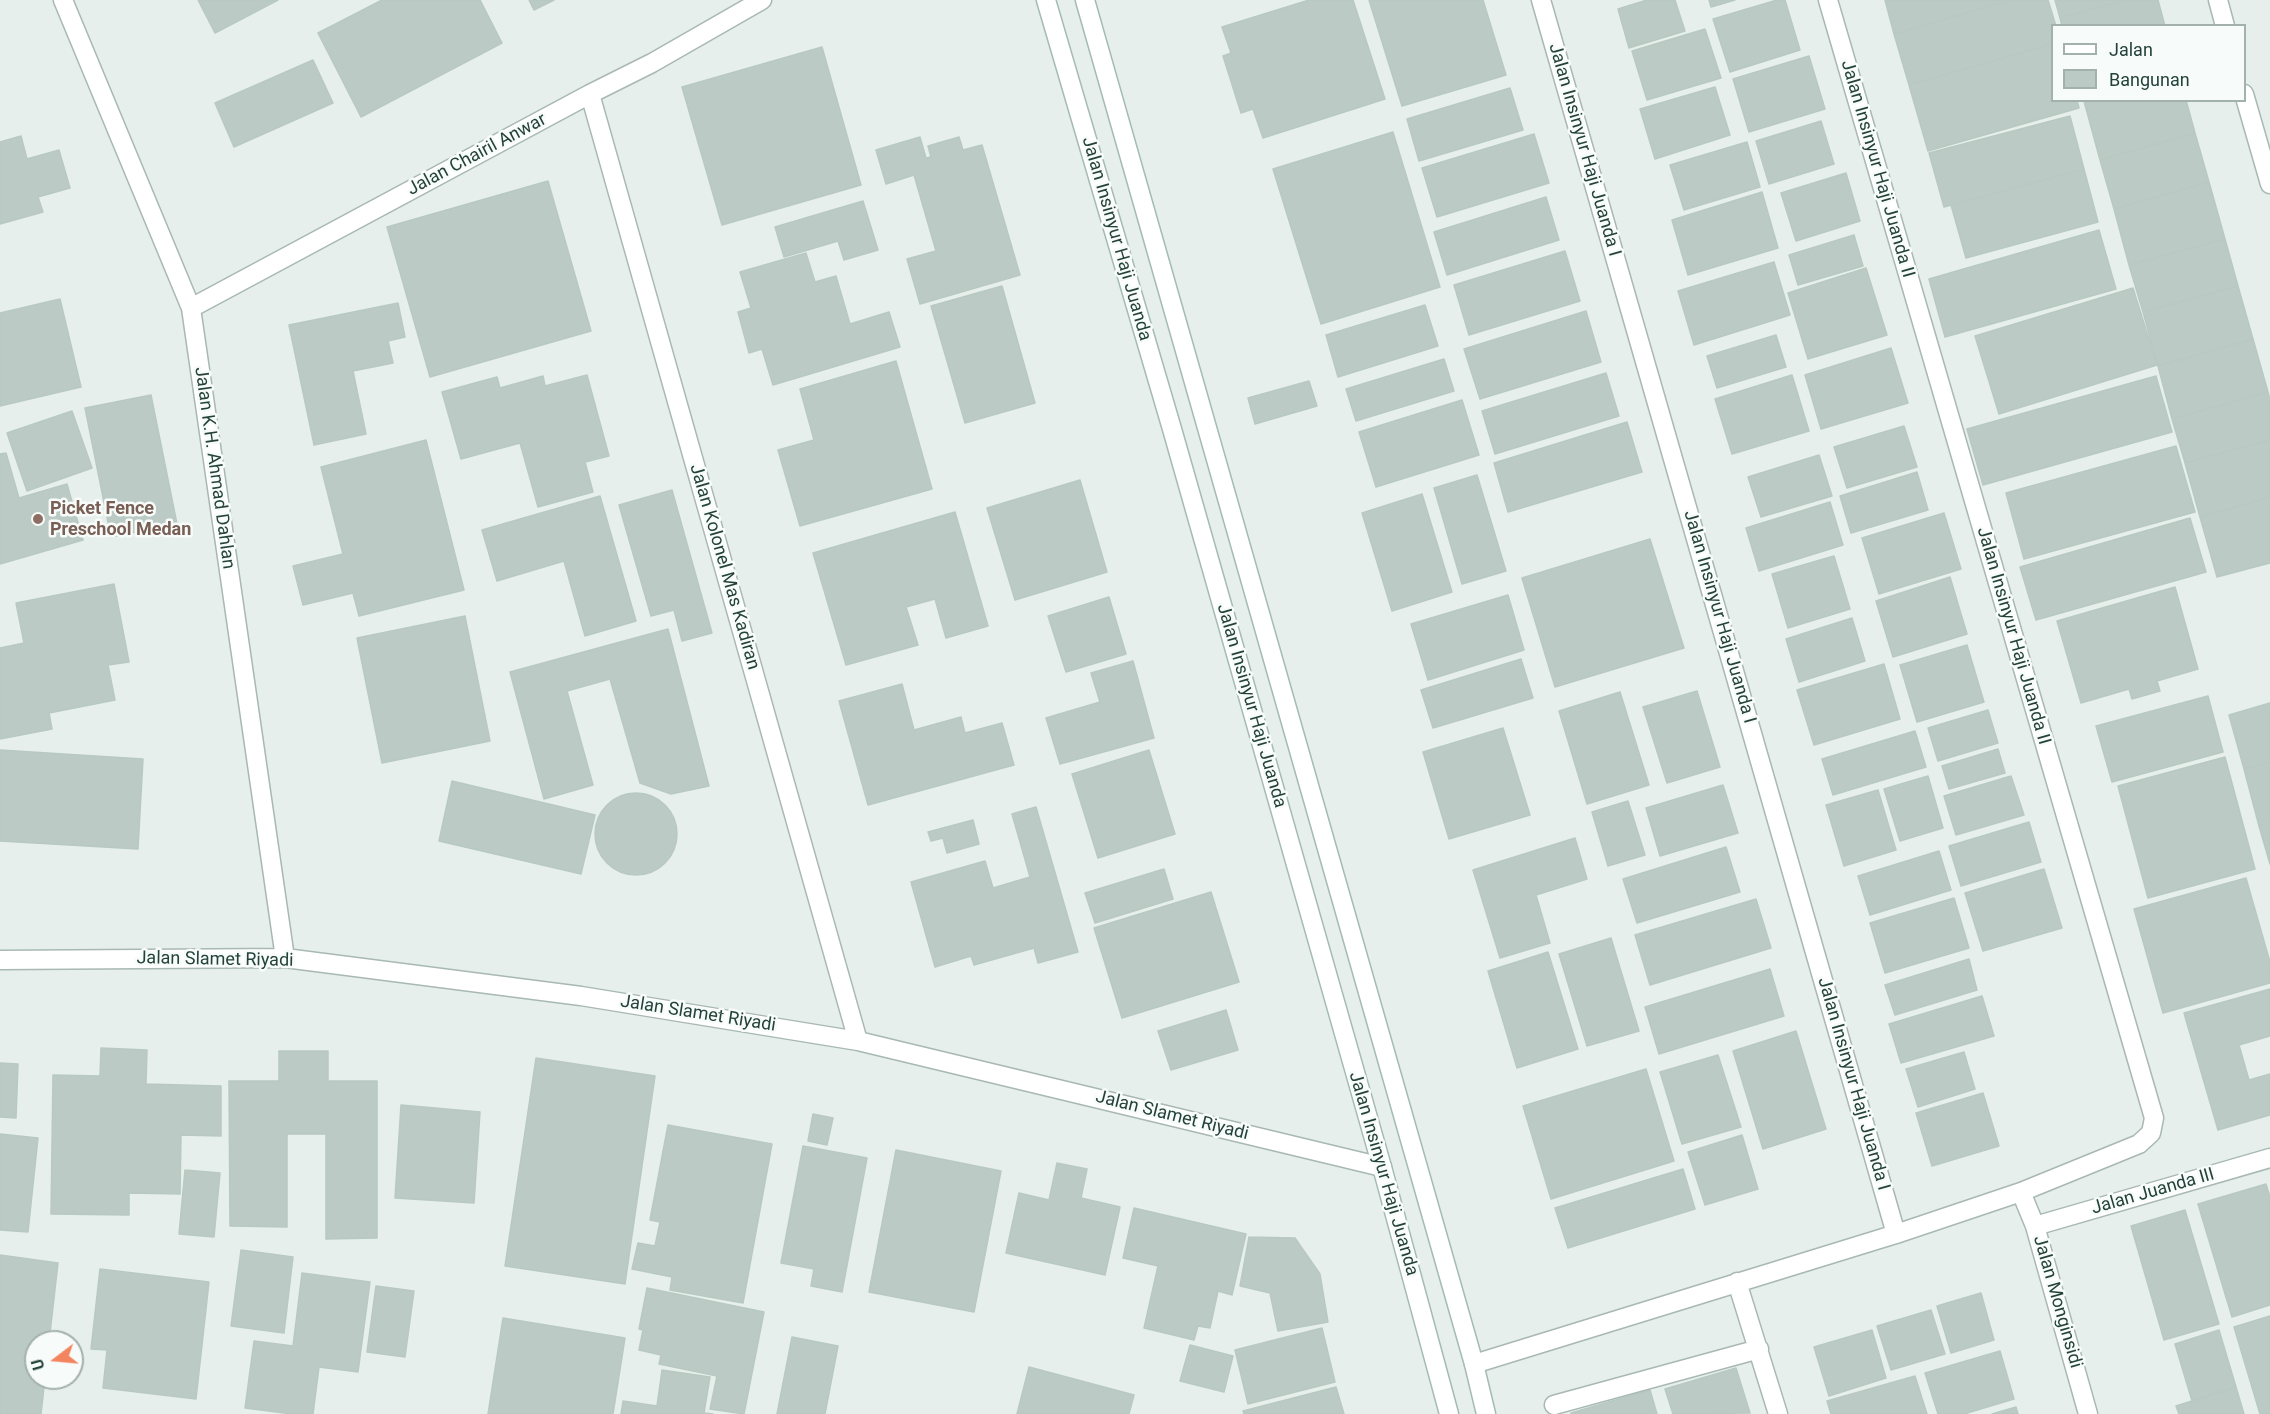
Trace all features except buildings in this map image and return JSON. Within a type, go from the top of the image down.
[{"type":"street","name":"Jalan K.H. Ahmad Dahlan","points":[[63,0],[191,308],[285,958]]},
{"type":"street","name":"Jalan Chairil Anwar","points":[[191,308],[652,63],[762,0]]},
{"type":"street","name":"Jalan Insinyur Haji Juanda","points":[[1046,0],[1172,429],[1382,1167],[1449,1414]]},
{"type":"street","name":"Jalan Insinyur Haji Juanda","points":[[1085,0],[1474,1364],[1486,1414]]},
{"type":"street","name":"Jalan Insinyur Haji Juanda I","points":[[1541,0],[1896,1234]]},
{"type":"street","name":"Jalan Insinyur Haji Juanda II","points":[[1474,1364],[1896,1234],[2021,1192],[2139,1144],[2151,1133],[2154,1119],[1828,0]]},
{"type":"street","points":[[2218,0],[2224,24]]},
{"type":"street","name":"Jalan Kolonel Mas Kadiran","points":[[590,94],[858,1041]]},
{"type":"street","points":[[2246,101],[2270,184]]},
{"type":"street","name":"Jalan Slamet Riyadi","points":[[0,960],[285,958],[581,996],[858,1041],[1382,1167]]},
{"type":"street","name":"Jalan Juanda III","points":[[2035,1226],[2270,1158]]},
{"type":"street","name":"Jalan Monginsidi","points":[[2021,1192],[2035,1226],[2088,1414]]},
{"type":"street","points":[[1737,1282],[1778,1414]]},
{"type":"street","points":[[1554,1405],[1759,1349]]},
{"type":"place","name":"Picket Fence Preschool Medan","points":[[38,519]]}]
